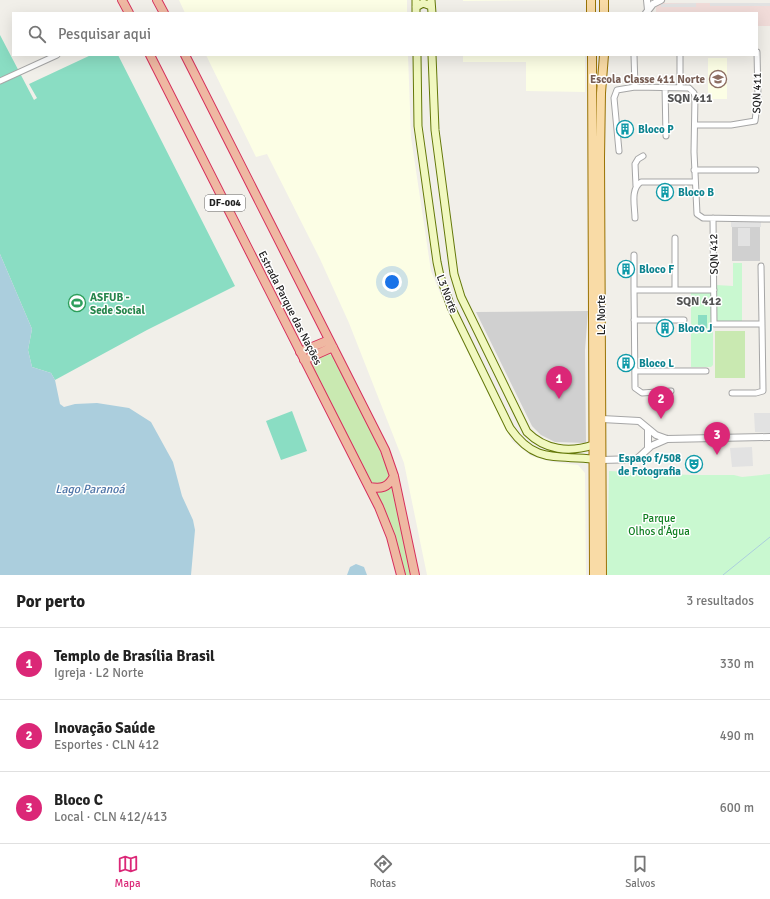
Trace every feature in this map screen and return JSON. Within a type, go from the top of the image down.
[{"type":"highway","points":[[122,0],[128,12]]},
{"type":"highway","points":[[157,0],[163,12]]},
{"type":"highway","name":"Estrada Parque das Nações","points":[[151,56],[369,488],[386,525],[401,575]]},
{"type":"highway","name":"Estrada Parque das Nações","points":[[186,56],[384,450],[394,476],[415,575]]},
{"type":"highway","points":[[300,352],[331,343]]},
{"type":"highway","points":[[304,360],[331,343]]},
{"type":"highway","points":[[369,488],[378,489],[385,487],[390,483],[394,476]]},
{"type":"main road","points":[[591,0],[591,12]]},
{"type":"main road","points":[[604,0],[604,12]]},
{"type":"main road","points":[[416,6],[423,3],[432,6]]},
{"type":"main road","name":"L3 Norte","points":[[417,56],[418,126],[433,238],[440,276],[445,292],[510,428],[519,441],[529,448],[548,456],[593,459]]},
{"type":"main road","name":"L3 Norte","points":[[432,56],[435,130],[454,274],[461,297],[527,432],[543,445],[557,449],[584,448],[593,445]]},
{"type":"main road","name":"L2 Norte","points":[[592,56],[602,390],[602,575]]},
{"type":"main road","name":"L2 Norte","points":[[594,575],[593,390],[596,196],[600,101],[604,56]]},
{"type":"main road","points":[[433,238],[438,246],[442,247],[447,244],[449,238]]},
{"type":"main road","points":[[593,390],[602,390]]},
{"type":"street","points":[[647,0],[647,12]]},
{"type":"street","points":[[647,12],[661,0]]},
{"type":"street","points":[[0,81],[55,56]]},
{"type":"street","points":[[634,56],[635,86]]},
{"type":"street","points":[[680,56],[680,87]]},
{"type":"street","name":"SQN 411","points":[[695,125],[731,125],[755,121],[758,97],[757,56]]},
{"type":"street","points":[[619,150],[615,93],[620,88],[635,86],[689,88],[694,92],[694,170],[697,214],[700,218],[770,219]]},
{"type":"street","points":[[665,87],[666,136]]},
{"type":"street","points":[[634,218],[636,186],[635,164],[638,159],[643,156]]},
{"type":"street","points":[[694,170],[756,170]]},
{"type":"street","points":[[636,186],[641,182],[695,182]]},
{"type":"street","name":"SQN 412","points":[[713,218],[714,324],[762,324]]},
{"type":"street","points":[[675,238],[675,290]]},
{"type":"street","points":[[634,255],[635,388],[639,392],[671,391]]},
{"type":"street","points":[[732,393],[756,393],[763,391],[761,266]]},
{"type":"street","name":"SQN 412","points":[[634,290],[714,290]]},
{"type":"street","points":[[634,320],[684,320]]},
{"type":"street","points":[[635,371],[706,371]]},
{"type":"street","points":[[602,419],[639,421],[656,435],[667,439],[770,437]]},
{"type":"street","points":[[648,429],[648,448]]},
{"type":"street","points":[[602,460],[634,460],[640,458],[648,448],[667,439]]},
{"type":"shaded area","points":[[179,0],[407,0],[407,12],[185,12]]},
{"type":"shaded area","points":[[463,0],[579,0],[463,1]]},
{"type":"shaded area","points":[[661,3],[770,3],[770,26],[758,26],[758,12],[656,12],[656,5]]},
{"type":"shaded area","points":[[696,3],[696,7],[661,7],[661,4]]},
{"type":"shaded area","points":[[710,3],[770,3],[770,6],[710,6]]},
{"type":"shaded area","points":[[206,56],[408,56],[411,137],[431,271],[449,314],[512,441],[531,456],[552,462],[578,465],[585,473],[586,575],[427,575],[404,463],[349,323],[320,259],[267,154],[256,157]]},
{"type":"shaded area","points":[[463,56],[585,56],[585,92],[526,91],[526,62],[463,62]]},
{"type":"shaded area","name":"Escola Classe 411 Norte","points":[[708,58],[727,58],[727,99],[708,99]]},
{"type":"shaded area","points":[[731,222],[761,222],[761,227],[731,227]]},
{"type":"shaded area","points":[[732,227],[760,227],[760,261],[732,261]]},
{"type":"shaded area","points":[[738,228],[750,228],[750,246],[738,246]]},
{"type":"shaded area","points":[[588,311],[585,350],[586,443],[555,442],[541,435],[532,426],[476,312]]},
{"type":"shaded area","points":[[754,413],[770,413],[770,433],[755,432]]},
{"type":"shaded area","points":[[752,447],[753,466],[732,467],[730,448]]},
{"type":"green space","points":[[0,35],[34,100],[37,98],[29,84],[89,56],[119,56],[235,286],[147,330],[55,380],[51,373],[32,367],[28,350],[32,329],[0,254]]},
{"type":"green space","points":[[733,263],[742,263],[742,322],[716,322],[716,285],[733,286]]},
{"type":"green space","points":[[691,291],[713,291],[713,365],[711,367],[691,367]]},
{"type":"green space","points":[[698,315],[707,315],[707,328],[698,328]]},
{"type":"green space","points":[[715,331],[745,331],[745,378],[715,378]]},
{"type":"green space","points":[[328,353],[334,357],[370,428],[390,475],[383,485],[370,483],[310,365],[312,360]]},
{"type":"green space","points":[[292,411],[307,451],[281,460],[266,421]]},
{"type":"green space","name":"Parque Olhos d'Água","points":[[609,471],[691,475],[734,475],[742,477],[770,474],[770,575],[607,575]]},
{"type":"green space","points":[[393,486],[411,575],[405,575],[375,494]]},
{"type":"water","name":"Lago Paranoá","points":[[0,254],[32,329],[28,350],[32,367],[51,373],[55,380],[60,404],[64,407],[75,404],[97,403],[129,408],[151,422],[173,462],[182,496],[193,520],[195,530],[191,575],[0,575]]},
{"type":"water","points":[[356,564],[364,567],[367,575],[347,575],[350,567]]},
{"type":"waterway","points":[[723,575],[770,537]]},
{"type":"place","name":"Escola Classe 411 Norte","points":[[718,79]]},
{"type":"place","name":"Bloco P","points":[[625,129]]},
{"type":"place","name":"Bloco B","points":[[665,192]]},
{"type":"place","name":"Bloco F","points":[[626,269]]},
{"type":"place","name":"ASFUB - Sede Social","points":[[77,303]]},
{"type":"place","name":"Bloco J","points":[[665,328]]},
{"type":"place","name":"Bloco L","points":[[626,363]]},
{"type":"place","name":"Templo de Brasília Brasil","points":[[559,399]]},
{"type":"place","name":"Inovação Saúde","points":[[661,419]]},
{"type":"place","name":"Bloco C","points":[[717,455]]},
{"type":"place","name":"Espaço f/508 de Fotografia","points":[[694,464]]},
{"type":"district","name":"SQN 411","points":[[690,98]]},
{"type":"district","name":"SQN 412","points":[[699,301]]}]
